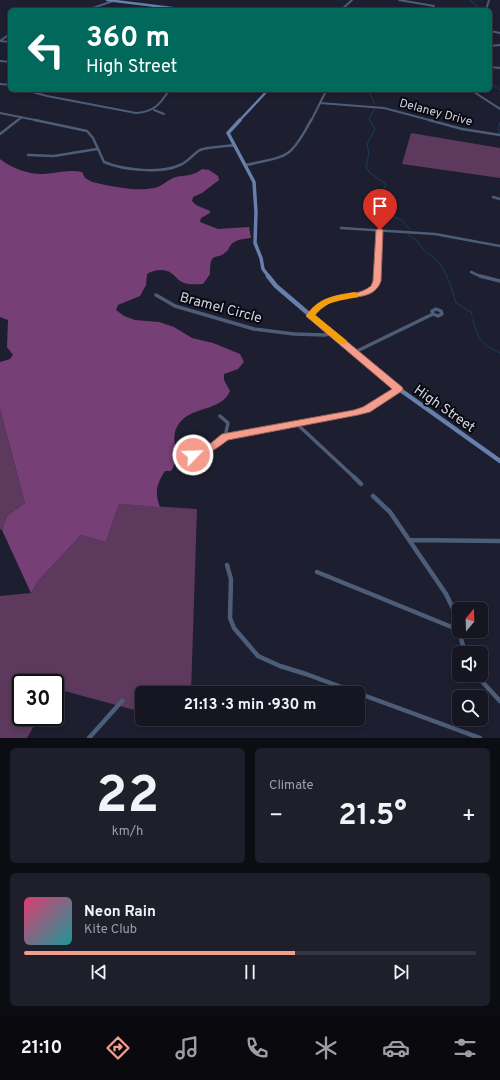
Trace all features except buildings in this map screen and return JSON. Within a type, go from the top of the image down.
[{"type":"street","points":[[107,0],[171,8]]},
{"type":"street","points":[[346,0],[352,1]]},
{"type":"street","points":[[399,0],[434,6]]},
{"type":"street","points":[[96,8],[113,1]]},
{"type":"street","points":[[343,8],[352,1]]},
{"type":"street","points":[[32,92],[129,112],[145,112],[154,110],[159,107],[168,92]]},
{"type":"street","name":"High Street","points":[[266,92],[228,131],[228,135],[246,164],[255,187],[256,212],[254,239],[261,258],[263,270],[276,286],[310,316],[399,389],[500,461]]},
{"type":"street","points":[[474,92],[500,108]]},
{"type":"street","points":[[246,164],[278,159],[290,153],[298,143],[324,93]]},
{"type":"street","name":"Delaney Drive","points":[[320,103],[384,108],[462,129],[500,135]]},
{"type":"street","points":[[154,110],[164,114]]},
{"type":"street","points":[[0,113],[87,131],[92,136],[104,162],[114,166],[126,168],[167,168],[180,165],[200,150],[234,145]]},
{"type":"street","points":[[0,134],[22,117]]},
{"type":"street","points":[[28,156],[54,156],[97,149]]},
{"type":"street","points":[[493,197],[500,199]]},
{"type":"street","points":[[341,228],[435,234],[500,246]]},
{"type":"street","points":[[310,316],[316,308],[333,298],[361,294],[375,287],[377,281],[380,230]]},
{"type":"street","points":[[471,272],[484,278],[500,281]]},
{"type":"street","name":"Bramel Circle","points":[[156,296],[175,306],[242,326],[294,334],[331,333]]},
{"type":"street","points":[[355,352],[433,314]]},
{"type":"street","points":[[225,436],[355,413],[366,409],[399,389]]},
{"type":"street","points":[[185,458],[214,446],[225,436],[228,423],[220,416]]},
{"type":"street","points":[[297,424],[361,484]]},
{"type":"street","points":[[373,496],[390,512],[446,594],[452,606]]},
{"type":"street","points":[[409,540],[500,541]]},
{"type":"street","points":[[228,565],[231,579],[230,618],[234,628],[258,656],[280,666],[306,674],[480,738]]},
{"type":"street","points":[[317,572],[452,628]]},
{"type":"street","points":[[482,682],[500,701]]},
{"type":"street","points":[[89,738],[122,701]]},
{"type":"shaded area","points":[[411,133],[500,148],[500,178],[402,164]]},
{"type":"shaded area","points":[[0,159],[27,172],[44,174],[77,171],[82,172],[85,178],[92,182],[131,189],[157,187],[176,177],[193,174],[202,169],[209,170],[218,176],[219,180],[202,193],[193,197],[192,201],[196,205],[210,211],[210,213],[201,218],[200,222],[218,229],[249,227],[251,238],[234,242],[228,251],[220,256],[214,257],[211,261],[210,274],[203,284],[184,283],[168,271],[153,271],[147,274],[146,285],[140,296],[118,305],[116,310],[124,316],[135,320],[159,322],[174,327],[192,338],[213,343],[240,354],[244,362],[238,369],[224,374],[224,380],[230,391],[221,402],[187,416],[177,427],[174,440],[176,458],[171,471],[165,471],[157,488],[157,496],[160,507],[119,504],[106,542],[81,535],[38,581],[31,593],[2,530],[7,516],[25,503],[0,409],[0,362],[10,359],[13,355],[7,347],[8,320],[0,317]]},
{"type":"shaded area","points":[[0,409],[25,503],[7,516],[2,530],[0,529]]},
{"type":"shaded area","points":[[119,504],[197,509],[191,686],[135,686],[135,710],[64,691],[64,674],[12,674],[12,726],[34,726],[27,738],[0,738],[0,596],[31,593],[38,581],[81,535],[106,542]]},
{"type":"waterway","points":[[470,0],[479,8]]},
{"type":"waterway","points":[[492,84],[500,90]]},
{"type":"waterway","points":[[369,92],[375,104]]},
{"type":"waterway","points":[[375,108],[369,119],[375,129],[367,144],[369,154],[366,166],[370,173],[386,184],[380,197],[386,213],[403,221],[409,229]]},
{"type":"waterway","points":[[500,122],[498,130],[500,133]]},
{"type":"waterway","points":[[408,235],[418,241],[422,248],[440,264],[448,278],[456,303],[471,312],[472,315]]},
{"type":"waterway","points":[[473,319],[478,336],[484,344],[500,353]]},
{"type":"slow traffic","points":[[343,342],[310,316],[316,308],[333,298],[355,295]]},
{"type":"route","points":[[193,455],[214,446],[225,436],[238,435],[355,413],[366,409],[399,389],[310,316],[316,308],[333,298],[361,294],[375,287],[377,281],[380,230]]}]
